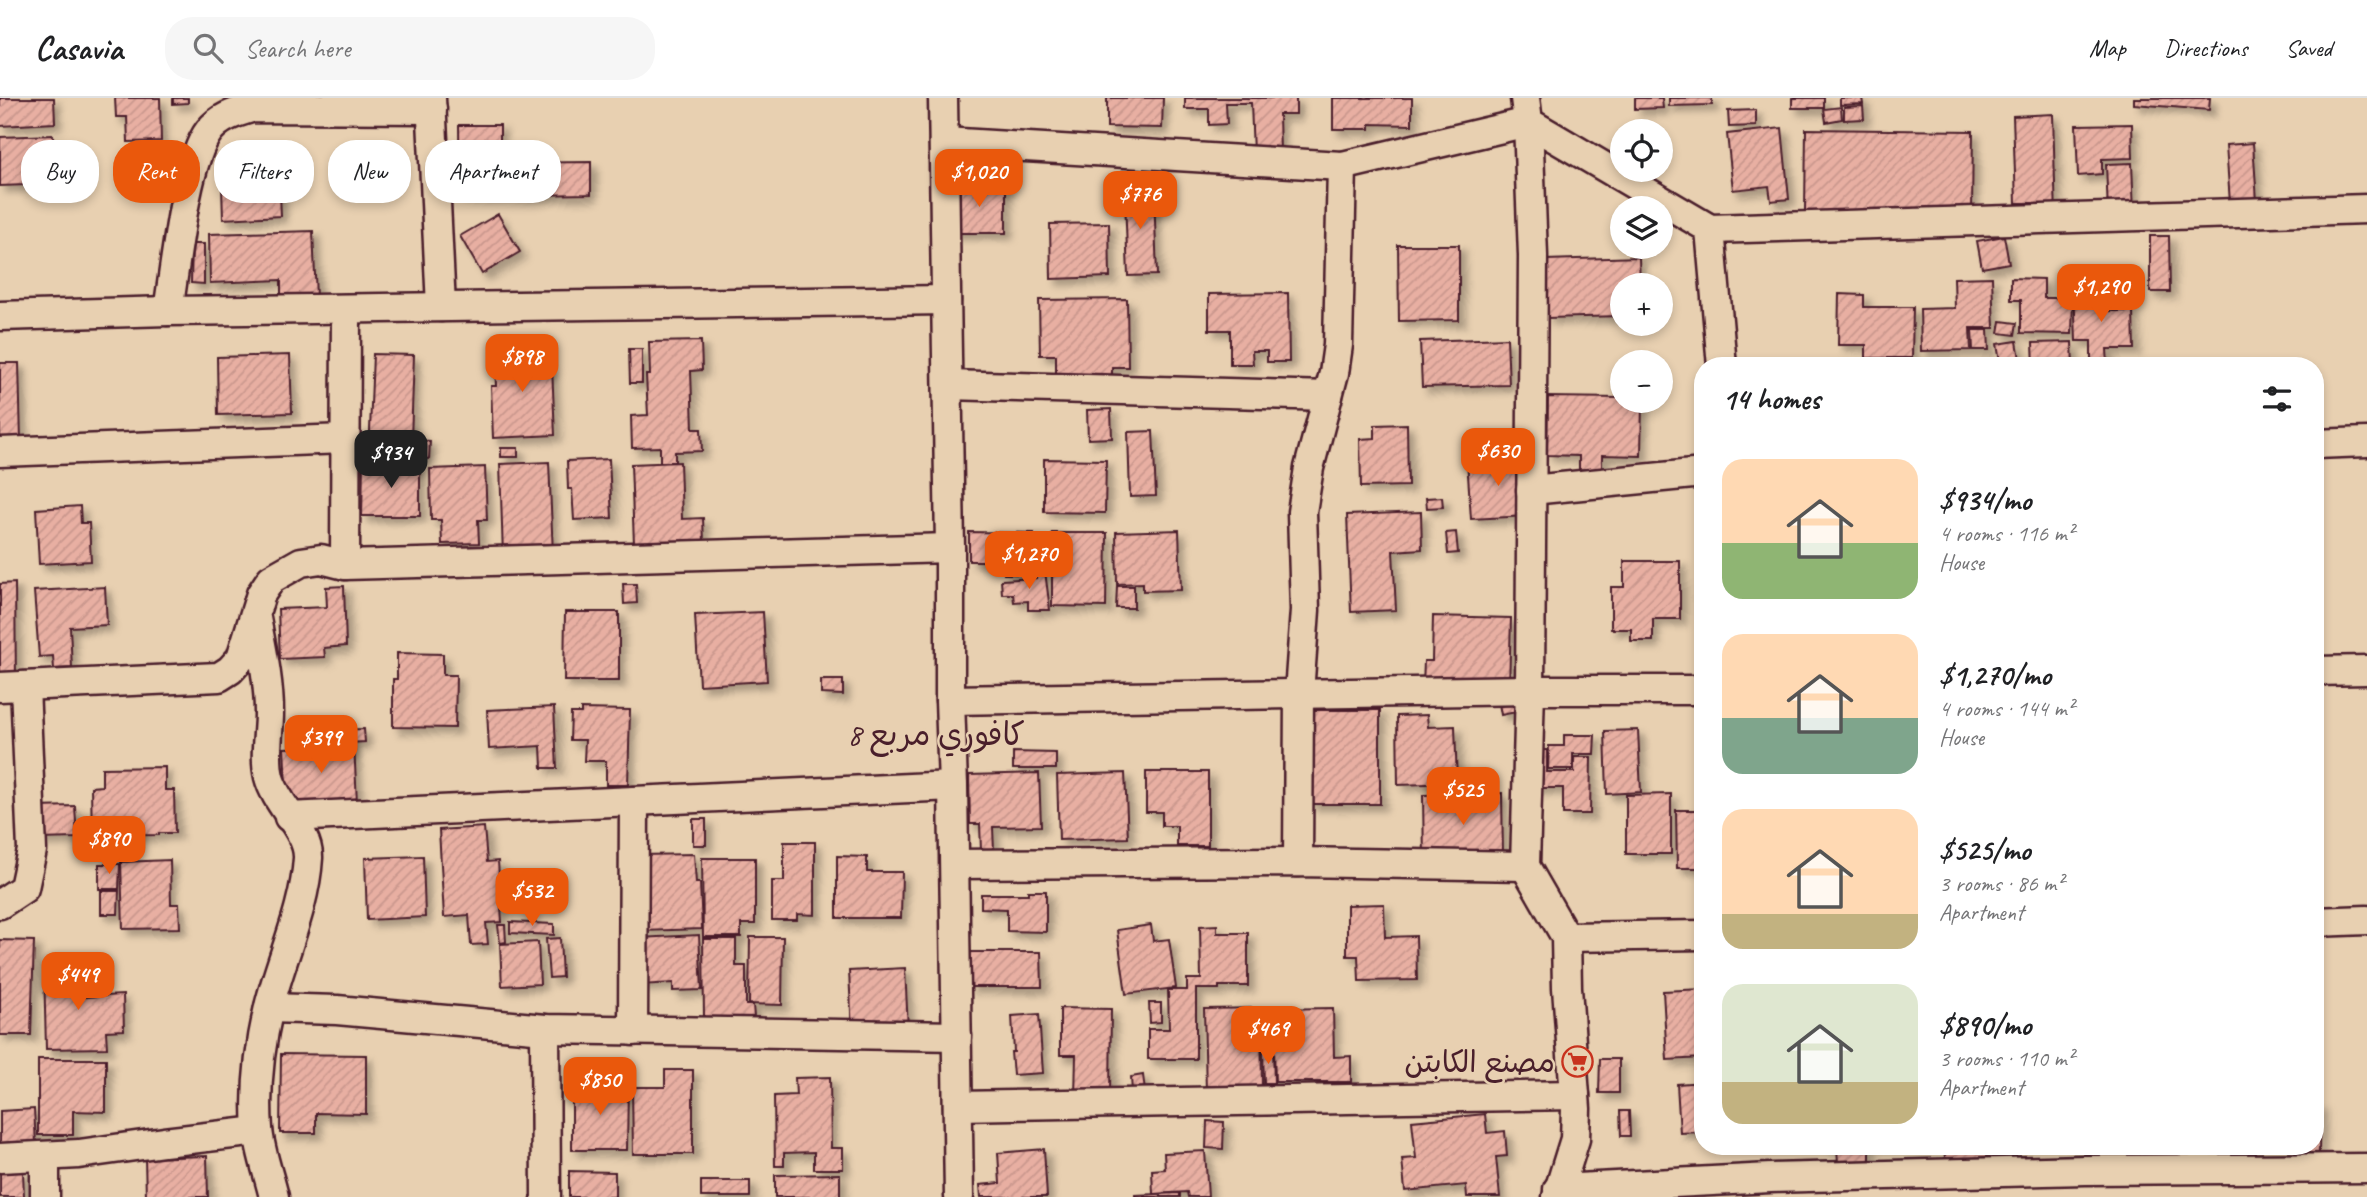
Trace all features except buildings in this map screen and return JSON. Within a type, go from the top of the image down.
[{"type":"street","points":[[943,98],[959,1197]]},
{"type":"street","points":[[168,311],[186,200],[198,151],[209,131],[223,117],[251,108],[432,104],[441,307]]},
{"type":"street","points":[[944,142],[1342,166],[1527,110],[1710,229],[2367,209]]},
{"type":"street","points":[[1527,110],[1533,256],[1530,690],[1525,866],[1566,937],[1575,1139],[1558,1193],[1770,1187],[2086,1158],[2367,1168]]},
{"type":"street","points":[[1298,862],[1299,693],[1305,610],[1302,512],[1309,468],[1334,373],[1338,345],[1342,166]]},
{"type":"street","points":[[1710,229],[1721,357]]},
{"type":"street","points":[[0,316],[168,311],[946,300]]},
{"type":"street","points":[[345,565],[346,309]]},
{"type":"street","points":[[948,385],[1328,396]]},
{"type":"street","points":[[0,452],[345,439]]},
{"type":"street","points":[[2324,444],[2367,442]]},
{"type":"street","points":[[1531,490],[1694,474]]},
{"type":"street","points":[[0,904],[24,888],[32,850],[12,687],[219,677],[241,658],[261,594],[271,579],[301,562],[321,559],[345,565],[950,548]]},
{"type":"street","points":[[255,616],[267,674],[269,777],[274,792],[307,846],[306,880],[269,1008],[259,1068],[258,1131],[274,1197]]},
{"type":"street","points":[[2324,671],[2367,670]]},
{"type":"street","points":[[950,700],[1299,693],[1694,690]]},
{"type":"street","points":[[289,817],[953,786]]},
{"type":"street","points":[[633,1031],[634,801]]},
{"type":"street","points":[[955,864],[1298,862],[1525,866]]},
{"type":"street","points":[[2324,922],[2367,920]]},
{"type":"street","points":[[1566,937],[1694,935]]},
{"type":"street","points":[[269,1008],[337,1010],[545,1029],[957,1036]]},
{"type":"street","points":[[545,1029],[546,1197]]},
{"type":"street","points":[[958,1106],[1575,1095]]},
{"type":"street","points":[[0,1158],[45,1157],[258,1131]]},
{"type":"street","points":[[45,1157],[46,1197]]},
{"type":"place","name":"مصنع الكابتن","points":[[1578,1062]]},
{"type":"district","name":"كافوري مربع 8","points":[[936,734]]}]
